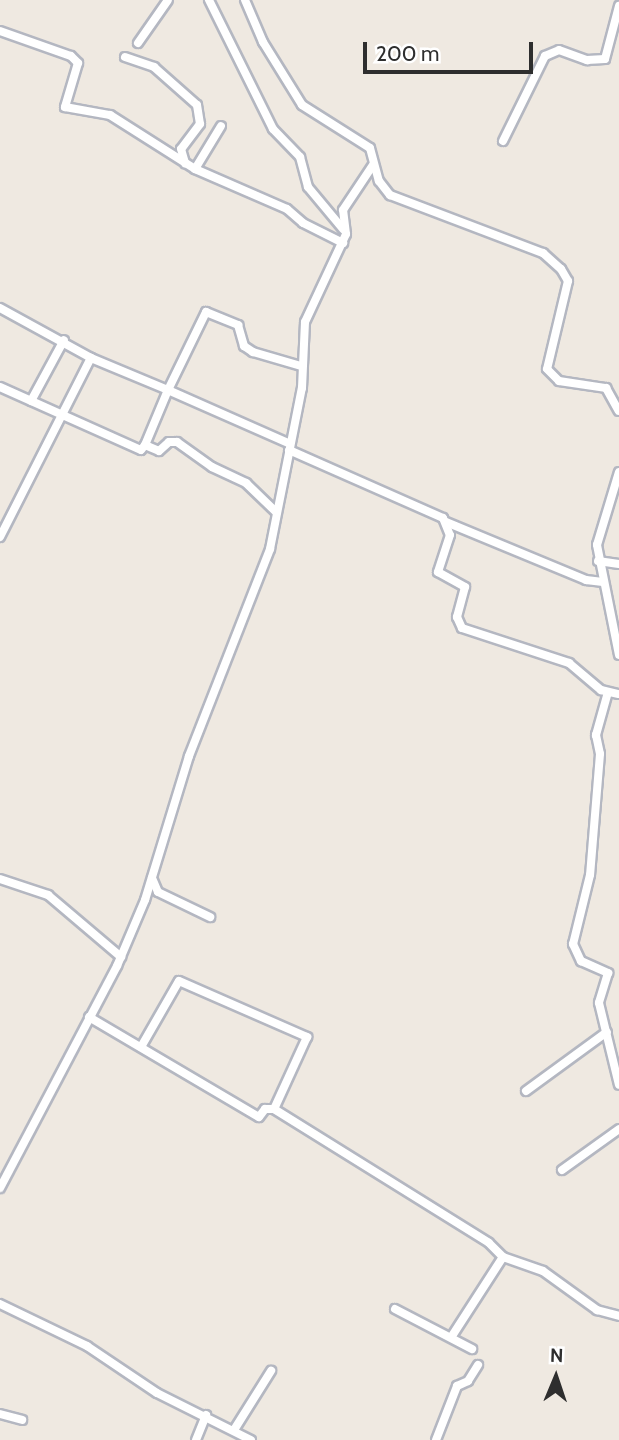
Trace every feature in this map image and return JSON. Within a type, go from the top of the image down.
[{"type":"street","points":[[138,43],[168,0]]},
{"type":"street","points":[[209,0],[273,129],[300,157],[308,187],[345,239]]},
{"type":"street","points":[[245,0],[263,42],[302,105],[370,148],[373,165],[390,195],[552,259],[568,281],[547,369],[559,381],[606,388],[619,411]]},
{"type":"street","points":[[503,141],[545,56],[559,50],[587,60],[605,59],[619,6]]},
{"type":"street","points":[[0,31],[71,56],[78,63],[65,107],[110,115],[195,169],[287,209],[303,223],[345,239]]},
{"type":"street","points":[[125,57],[154,67],[197,105],[200,124],[181,149],[185,163]]},
{"type":"street","points":[[195,169],[221,126]]},
{"type":"street","points":[[0,1188],[121,957],[152,878],[189,756],[270,549],[288,447],[302,388],[305,321],[345,239],[343,210],[373,165]]},
{"type":"street","points":[[0,308],[91,358],[168,390],[446,522],[586,580],[603,582]]},
{"type":"street","points":[[0,387],[141,450],[206,312],[238,325],[244,346],[253,352],[301,366]]},
{"type":"street","points":[[31,401],[64,341]]},
{"type":"street","points":[[0,537],[91,358]]},
{"type":"street","points":[[145,445],[159,451],[169,442],[177,442],[212,467],[246,483],[276,512]]},
{"type":"street","points":[[619,472],[617,487],[598,533],[598,561],[619,655]]},
{"type":"street","points":[[446,522],[450,535],[438,572],[465,587],[457,617],[460,625],[569,663],[608,692],[619,694]]},
{"type":"street","points":[[598,561],[619,564]]},
{"type":"street","points":[[608,692],[596,735],[600,754],[590,875],[573,944],[581,961],[608,973],[599,1003],[619,1085]]},
{"type":"street","points":[[152,878],[158,892],[210,917]]},
{"type":"street","points":[[0,879],[48,895],[121,957]]},
{"type":"street","points":[[141,1047],[179,981],[307,1037],[274,1109]]},
{"type":"street","points":[[89,1017],[259,1116],[265,1110],[274,1109],[489,1242],[503,1257],[544,1271],[597,1310],[619,1316]]},
{"type":"street","points":[[526,1091],[607,1032]]},
{"type":"street","points":[[562,1170],[619,1129]]},
{"type":"street","points":[[452,1336],[503,1257]]},
{"type":"street","points":[[0,1304],[87,1346],[157,1393],[206,1415],[251,1440]]},
{"type":"street","points":[[395,1309],[452,1336],[472,1349]]},
{"type":"street","points":[[436,1440],[457,1386],[468,1381],[478,1365]]},
{"type":"street","points":[[234,1430],[271,1371]]},
{"type":"street","points":[[0,1414],[22,1420]]},
{"type":"street","points":[[196,1440],[206,1415]]}]
